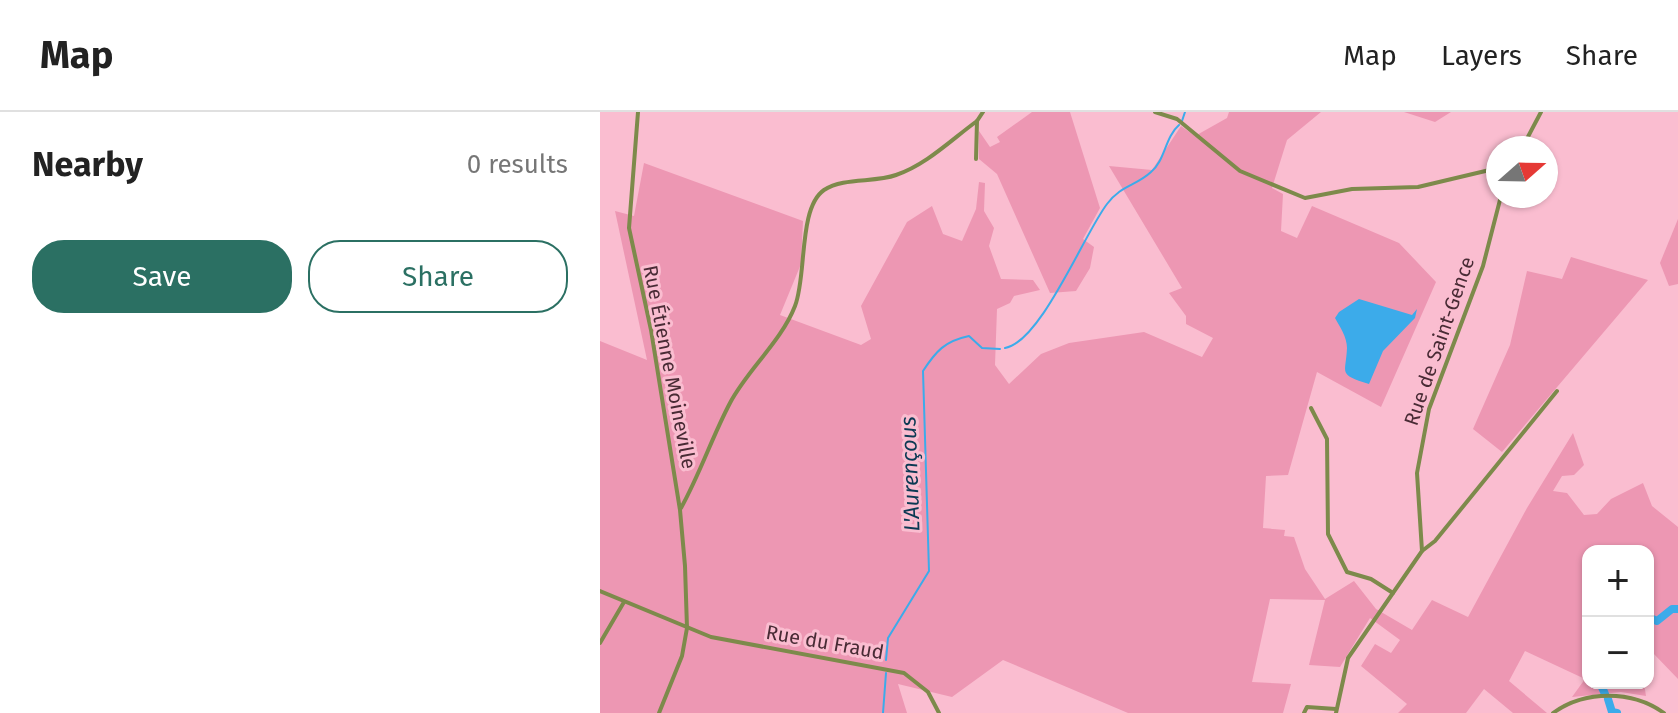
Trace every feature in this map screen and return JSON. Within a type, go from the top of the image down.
[{"type":"street","name":"Rue Étienne Moineville","points":[[638,112],[629,228],[651,330],[680,510],[687,628],[672,686],[659,713]]},
{"type":"street","points":[[680,510],[698,479],[730,403],[795,306],[805,264],[809,212],[816,199],[823,190],[837,185],[882,179],[913,169],[977,121],[983,112]]},
{"type":"street","points":[[1155,112],[1177,119],[1240,171],[1305,198],[1352,189],[1418,187],[1486,171]]},
{"type":"street","points":[[1528,136],[1541,112]]},
{"type":"street","points":[[976,159],[977,121]]},
{"type":"street","name":"Rue de Saint-Gence","points":[[1422,551],[1417,473],[1429,409],[1483,266],[1498,208]]},
{"type":"street","points":[[1304,713],[1307,707],[1336,711],[1348,658],[1422,551],[1435,541],[1557,391]]},
{"type":"street","points":[[1311,408],[1327,439],[1328,534],[1332,545],[1347,572],[1371,579],[1393,593]]},
{"type":"street","name":"Rue du Fraud","points":[[600,591],[697,633],[904,673],[928,692],[939,713]]},
{"type":"street","points":[[600,643],[624,602]]},
{"type":"street","points":[[675,624],[686,615]]},
{"type":"street","points":[[684,644],[697,633]]},
{"type":"street","points":[[1553,713],[1580,700],[1622,696],[1648,702],[1664,713]]},
{"type":"shaded area","points":[[1032,112],[1070,112],[1100,208],[1083,239],[1094,247],[1090,268],[1076,291],[1050,293],[997,174],[979,159],[979,131],[990,147],[1000,142],[997,137]]},
{"type":"shaded area","points":[[1229,112],[1321,112],[1287,140],[1272,188],[1283,194],[1281,231],[1297,238],[1312,206],[1399,243],[1436,282],[1381,407],[1317,372],[1288,475],[1266,476],[1263,528],[1285,530],[1284,536],[1294,537],[1305,569],[1325,599],[1354,581],[1376,609],[1412,630],[1432,600],[1468,617],[1527,508],[1573,433],[1584,465],[1574,475],[1562,476],[1553,491],[1567,493],[1584,515],[1597,514],[1611,499],[1643,483],[1652,506],[1678,527],[1678,679],[1654,654],[1654,545],[1582,545],[1582,678],[1525,651],[1509,681],[1547,713],[1513,713],[1484,689],[1466,713],[1398,713],[1407,704],[1361,666],[1375,644],[1391,653],[1400,640],[1370,618],[1340,667],[1309,665],[1325,600],[1270,599],[1252,682],[1291,684],[1283,713],[1128,713],[1003,660],[952,697],[898,684],[907,713],[600,713],[600,341],[647,360],[615,211],[634,216],[644,163],[803,221],[801,264],[780,315],[861,345],[871,339],[861,306],[907,222],[932,206],[943,234],[962,241],[976,209],[979,182],[985,183],[984,211],[994,228],[989,246],[1001,279],[1033,280],[1040,290],[1014,296],[1010,303],[997,309],[995,365],[1009,384],[1041,354],[1069,343],[1144,332],[1202,357],[1213,338],[1186,324],[1186,316],[1169,293],[1182,288],[1109,166],[1152,170],[1181,126],[1195,136],[1227,118]]},
{"type":"shaded area","points":[[1404,112],[1451,112],[1435,122]]},
{"type":"shaded area","points":[[1678,219],[1678,284],[1669,286],[1660,263]]},
{"type":"shaded area","points":[[1571,257],[1648,280],[1502,452],[1473,429],[1510,345],[1527,271],[1562,279]]},
{"type":"shaded area","points":[[1582,683],[1582,689],[1645,689],[1646,696],[1621,692],[1572,697]]},
{"type":"water","points":[[1359,299],[1412,315],[1417,309],[1415,318],[1383,351],[1369,384],[1352,378],[1346,372],[1347,344],[1335,318]]},
{"type":"waterway","name":"L'Aurençous","points":[[1182,121],[1185,112]]},
{"type":"waterway","name":"L'Aurençous","points":[[1005,348],[1019,341],[1033,327],[1107,204],[1156,167],[1179,125]]},
{"type":"waterway","name":"L'Aurençous","points":[[886,660],[888,638],[929,571],[923,371],[942,348],[961,338],[969,336],[982,348],[1000,349]]},
{"type":"waterway","points":[[1654,620],[1657,621],[1672,609],[1678,609]]},
{"type":"waterway","name":"L'Aurençous","points":[[883,713],[886,673]]},
{"type":"waterway","points":[[1603,689],[1605,694]]},
{"type":"waterway","points":[[1608,699],[1612,712],[1617,713]]}]
